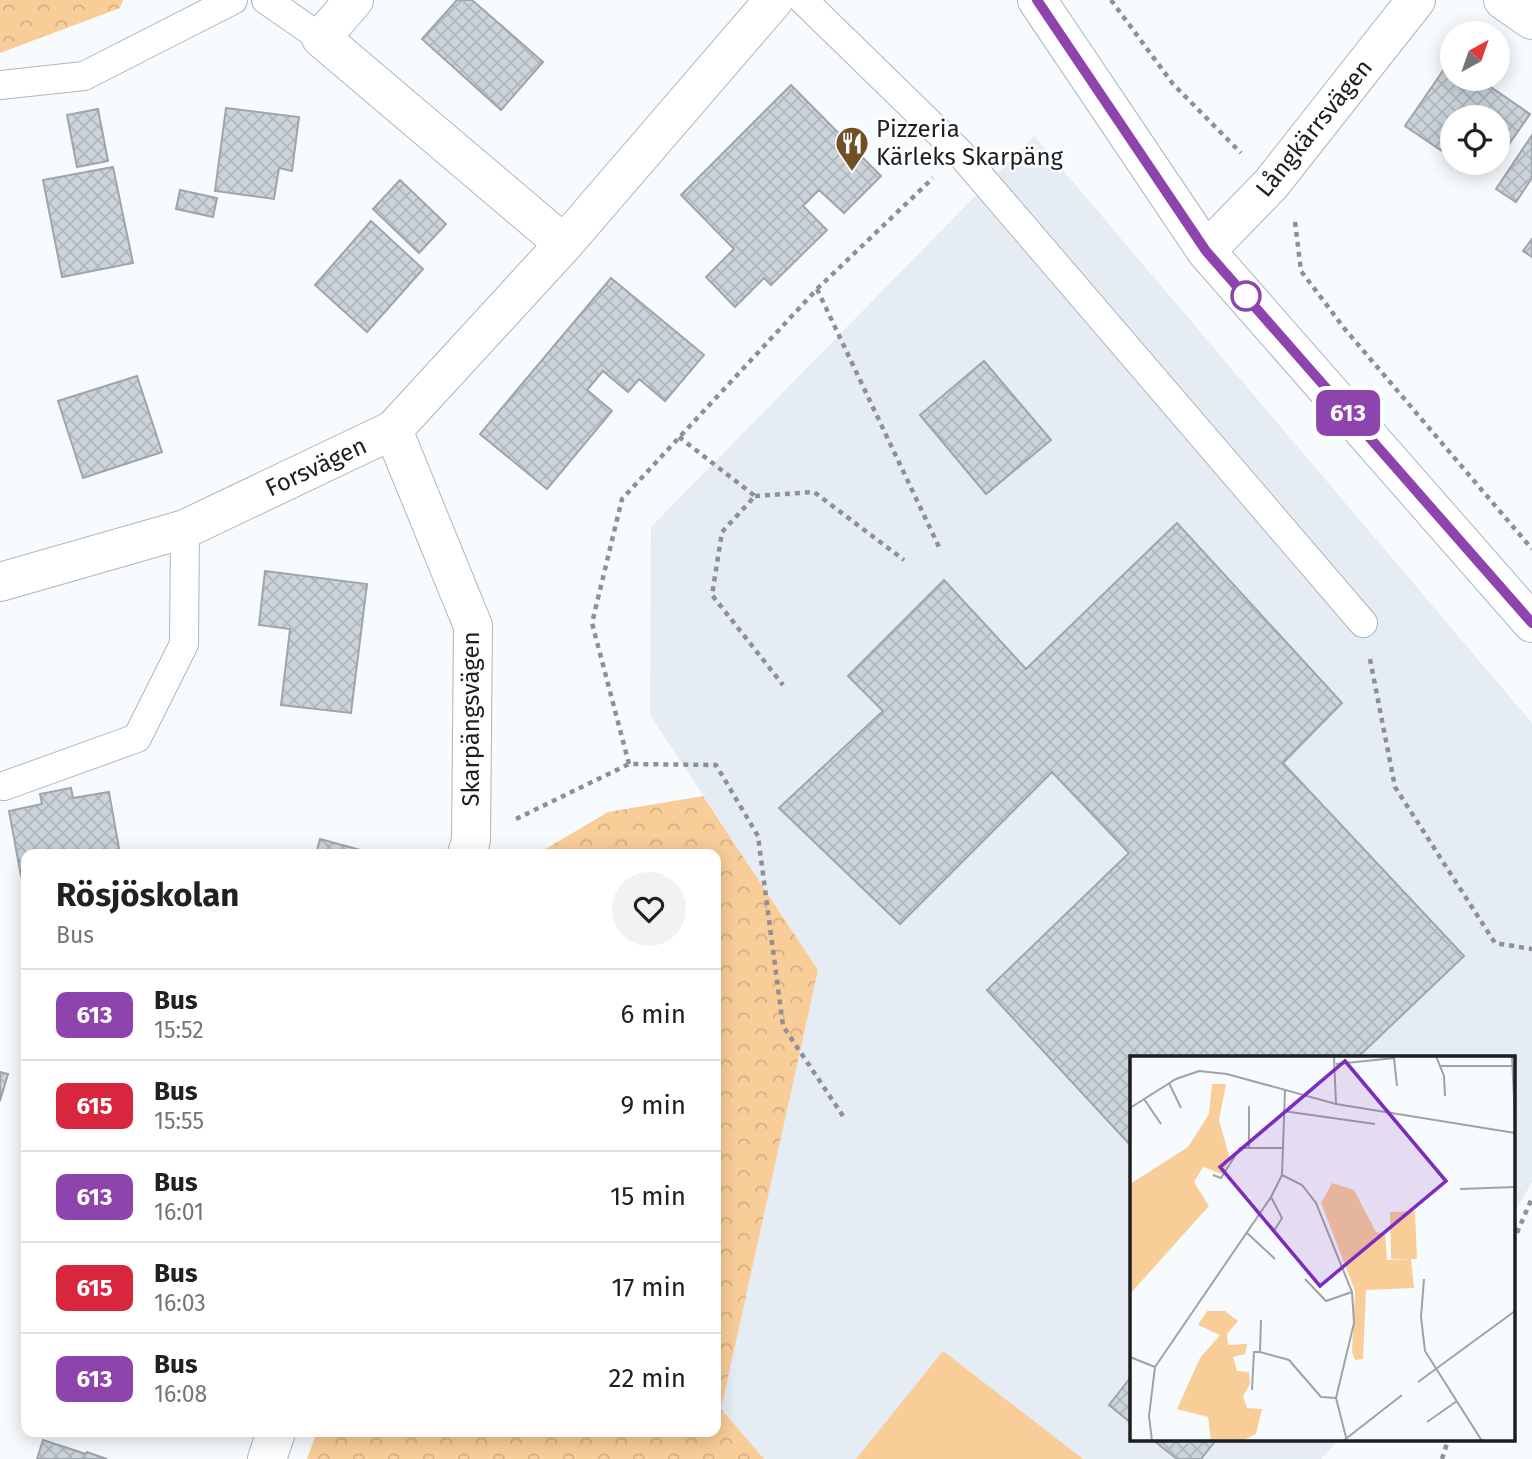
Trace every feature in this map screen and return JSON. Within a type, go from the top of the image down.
[{"type":"street","points":[[354,0],[321,38],[564,244]]},
{"type":"street","name":"Forsvägen","points":[[0,582],[185,529],[393,430],[564,244],[774,0]]},
{"type":"street","points":[[1037,0],[1206,251],[1532,623]]},
{"type":"street","name":"Långkärrsvägen","points":[[1206,251],[1271,184],[1416,0]]},
{"type":"street","points":[[1503,0],[1532,20]]},
{"type":"street","name":"Skarpängsvägen","points":[[393,430],[473,626],[469,847]]},
{"type":"street","points":[[267,1459],[274,1437]]},
{"type":"lane","points":[[0,85],[84,76],[233,0]]},
{"type":"lane","points":[[266,0],[321,38]]},
{"type":"lane","points":[[803,0],[960,153],[1363,623]]},
{"type":"lane","points":[[4,786],[137,738],[184,644],[185,529]]},
{"type":"path","points":[[1111,0],[1173,84],[1293,209],[1301,271],[1344,328],[1532,549]]},
{"type":"path","points":[[629,764],[592,623],[622,499],[817,289],[960,153]]},
{"type":"path","points":[[817,289],[939,547]]},
{"type":"path","points":[[679,437],[755,496],[814,492],[904,560]]},
{"type":"path","points":[[755,496],[722,532],[712,595],[783,685]]},
{"type":"path","points":[[1363,623],[1395,787],[1495,943],[1532,949]]},
{"type":"path","points":[[469,847],[629,764],[716,765],[758,836],[783,1026],[843,1116]]},
{"type":"path","points":[[1514,1240],[1532,1198]]},
{"type":"path","points":[[1442,1459],[1447,1442]]},
{"type":"shaded area","points":[[1034,136],[1532,723],[1532,1182],[1514,1214],[1514,1056],[1130,1056],[1130,1442],[1337,1442],[1321,1459],[764,1459],[721,1410],[818,970],[650,715],[651,527]]},
{"type":"green space","points":[[0,0],[123,0],[120,8],[0,53]]},
{"type":"green space","points":[[703,796],[818,970],[721,1409],[721,849],[545,849],[608,812]]},
{"type":"green space","points":[[943,1351],[1083,1459],[856,1459]]},
{"type":"green space","points":[[721,1409],[764,1459],[307,1459],[315,1437],[721,1437]]},
{"type":"building","points":[[457,0],[472,0],[543,62],[501,110],[422,39]]},
{"type":"building","points":[[1440,75],[1440,91],[1496,91],[1530,114],[1510,143],[1510,105],[1440,105],[1440,150],[1405,126]]},
{"type":"building","points":[[791,85],[881,176],[844,213],[819,190],[803,206],[827,230],[771,285],[764,278],[735,307],[706,277],[734,249],[681,195]]},
{"type":"building","points":[[226,108],[299,117],[292,171],[279,168],[274,199],[215,191]]},
{"type":"building","points":[[98,109],[108,161],[77,167],[67,115]]},
{"type":"building","points":[[1532,135],[1532,178],[1516,202],[1496,189],[1505,175],[1510,175],[1510,168]]},
{"type":"building","points":[[113,167],[133,263],[62,277],[43,180]]},
{"type":"building","points":[[400,180],[446,224],[419,253],[373,209]]},
{"type":"building","points":[[180,190],[217,198],[213,217],[176,209]]},
{"type":"building","points":[[371,221],[423,269],[367,332],[315,285]]},
{"type":"building","points":[[1532,239],[1532,257],[1523,251]]},
{"type":"building","points":[[611,278],[704,355],[665,401],[639,379],[628,392],[603,371],[587,390],[612,411],[547,489],[480,434]]},
{"type":"building","points":[[984,361],[1051,440],[986,494],[920,415]]},
{"type":"building","points":[[137,376],[162,452],[83,478],[58,401]]},
{"type":"building","points":[[1177,523],[1342,703],[1283,763],[1464,956],[1359,1056],[1130,1056],[1130,1145],[987,990],[1129,853],[1052,772],[900,924],[779,808],[883,711],[848,676],[944,580],[1026,669]]},
{"type":"building","points":[[265,571],[367,584],[351,713],[281,705],[290,629],[259,625]]},
{"type":"building","points":[[71,788],[73,798],[109,792],[119,849],[21,849],[21,876],[9,811],[42,804],[40,794]]},
{"type":"building","points":[[320,839],[357,849],[317,849]]},
{"type":"building","points":[[0,1072],[8,1074],[0,1101]]},
{"type":"building","points":[[1130,1378],[1130,1422],[1109,1405]]},
{"type":"building","points":[[43,1440],[86,1454],[87,1452],[107,1459],[37,1459]]},
{"type":"building","points":[[1156,1442],[1214,1442],[1201,1459],[1177,1459]]},
{"type":"bus line","name":"613","points":[[1037,0],[1206,251],[1532,623]]},
{"type":"place","name":"Pizzeria Kärleks Skarpäng","points":[[852,173]]}]
